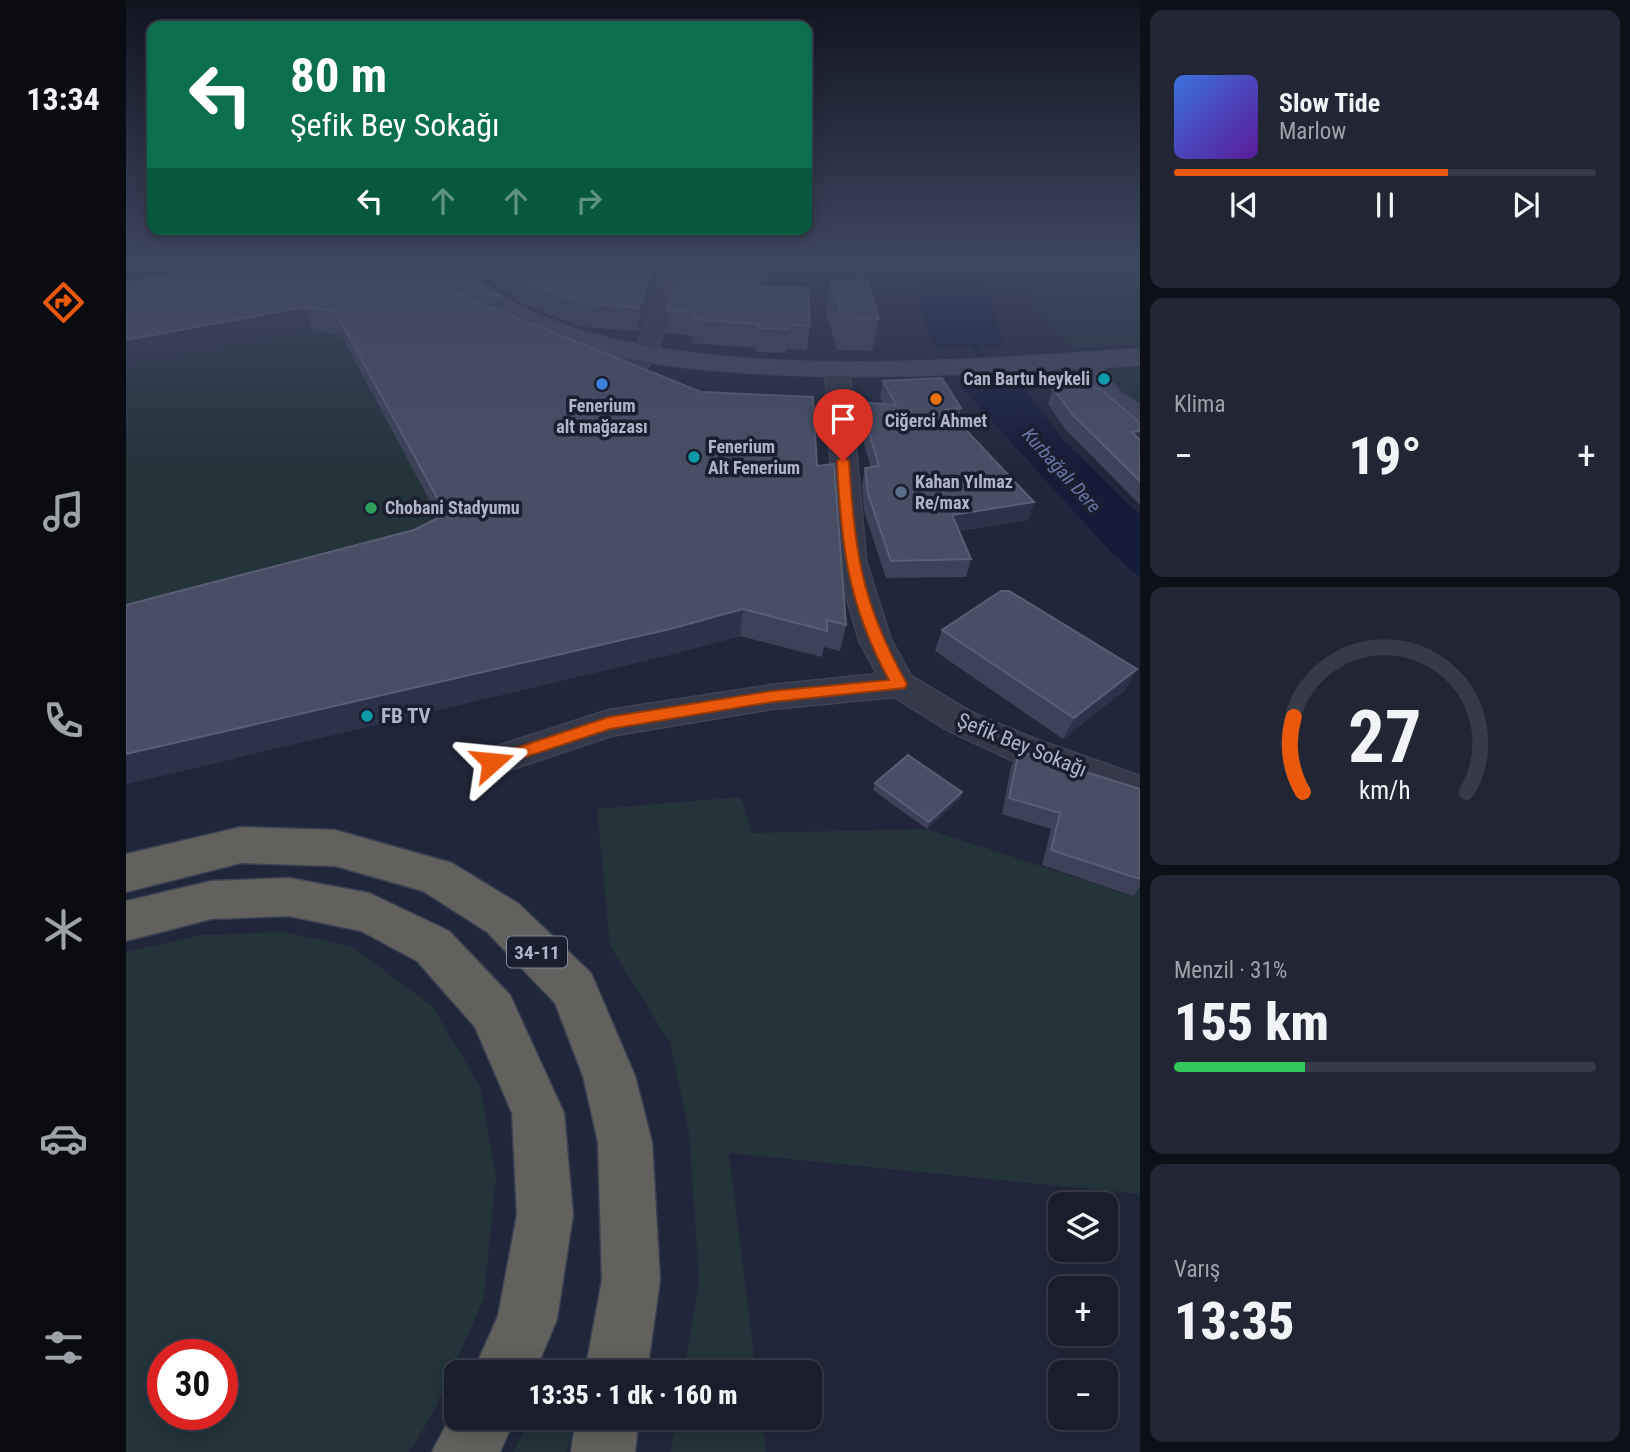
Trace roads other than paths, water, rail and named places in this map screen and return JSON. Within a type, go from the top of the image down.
[{"type":"highway","name":"34-11","points":[[126,873],[241,845],[335,848],[436,876],[503,918],[574,989],[609,1076],[625,1142],[632,1280],[618,1360]]},
{"type":"highway","points":[[126,920],[211,900],[289,897],[369,913],[433,946],[493,1011],[538,1113],[545,1215],[527,1319],[509,1360]]},
{"type":"highway","points":[[464,1452],[477,1430]]},
{"type":"highway","points":[[603,1452],[606,1430]]},
{"type":"main road","points":[[548,332],[704,378],[1026,368],[1093,359],[1140,357]]},
{"type":"main road","points":[[563,332],[641,360]]},
{"type":"main road","points":[[1093,359],[1090,373],[1111,398]]},
{"type":"main road","points":[[1026,368],[1068,380],[1111,398],[1140,417]]},
{"type":"street","points":[[641,360],[651,332]]},
{"type":"street","points":[[492,762],[609,723],[772,697],[899,684],[875,640],[859,595],[851,561],[846,522],[838,374]]},
{"type":"street","name":"Şefik Bey Sokağı","points":[[899,684],[973,727],[1022,749],[1140,790]]},
{"type":"water","points":[[928,332],[1000,332],[1004,346],[936,349]]},
{"type":"water","points":[[1022,384],[1064,441],[1140,515],[1140,578],[1108,549],[961,387]]},
{"type":"waterway","name":"Kurbağalı Dere","points":[[968,335],[1004,397]]},
{"type":"place","name":"Can Bartu heykeli","points":[[1104,379]]},
{"type":"place","name":"Fenerium alt mağazası","points":[[602,384]]},
{"type":"place","name":"Ciğerci Ahmet","points":[[936,399]]},
{"type":"place","name":"Fenerium Alt Fenerium","points":[[694,457]]},
{"type":"place","name":"Kahan Yılmaz Re/max","points":[[901,492]]},
{"type":"place","name":"Chobani Stadyumu","points":[[371,508]]},
{"type":"place","name":"FB TV","points":[[367,716]]}]
